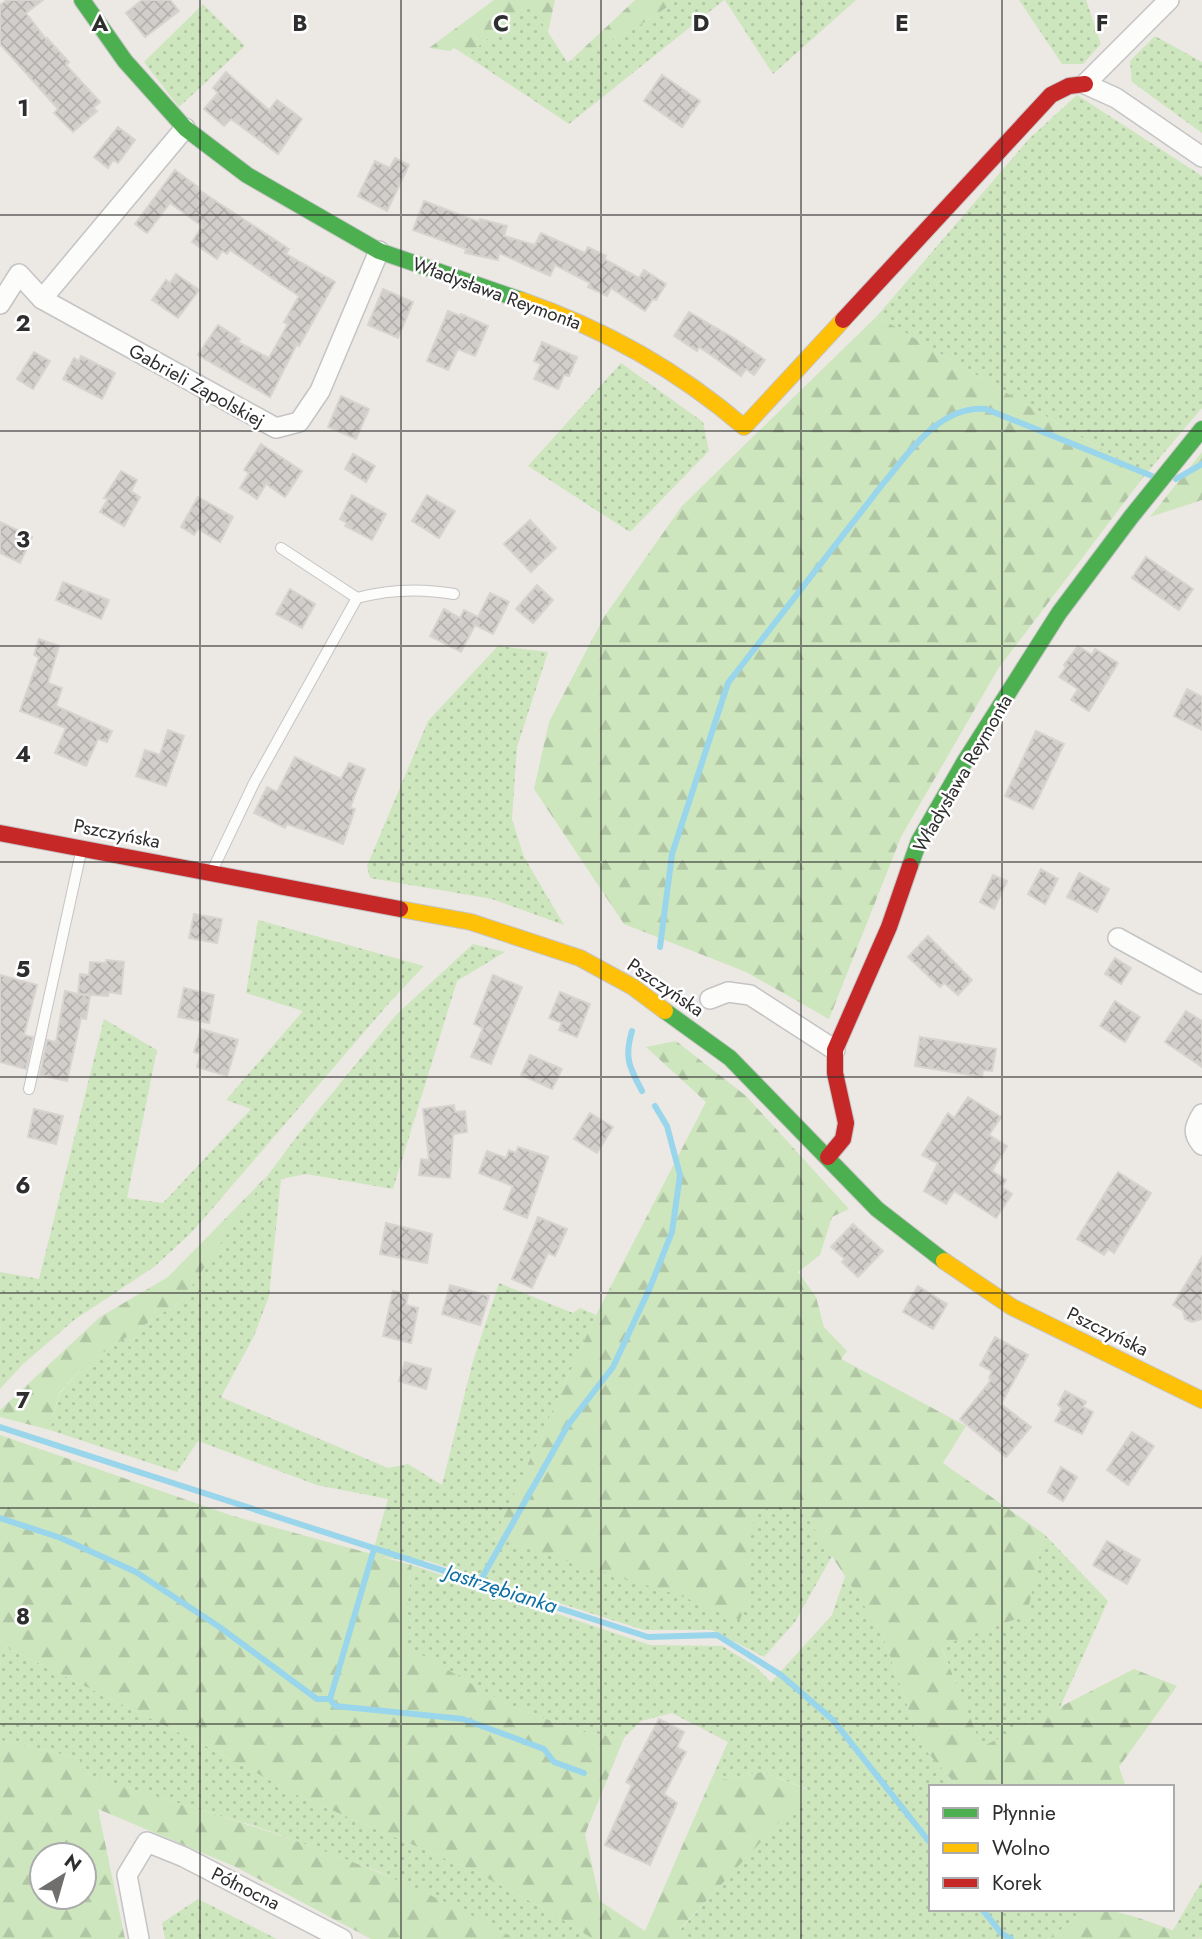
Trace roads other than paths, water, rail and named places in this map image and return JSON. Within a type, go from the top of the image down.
[{"type":"street","name":"Władysława Reymonta","points":[[82,0],[125,61],[185,128],[247,174],[379,251],[565,315],[637,352],[744,426],[1051,95],[1069,86],[1085,84],[1170,0]]},
{"type":"street","points":[[1085,84],[1116,98],[1202,157]]},
{"type":"street","points":[[42,299],[185,128]]},
{"type":"street","name":"Gabrieli Zapolskiej","points":[[0,304],[19,274],[42,299],[276,428],[299,422],[320,391],[379,251]]},
{"type":"street","name":"Władysława Reymonta","points":[[828,1157],[843,1139],[846,1123],[835,1073],[835,1049],[889,927],[919,841],[965,761],[1059,613],[1202,429]]},
{"type":"street","name":"Pszczyńska","points":[[0,833],[471,922],[580,958],[633,987],[730,1058],[877,1209],[925,1248],[1012,1307],[1202,1401]]},
{"type":"street","points":[[1118,938],[1202,984]]},
{"type":"street","points":[[710,999],[728,992],[750,995],[835,1049]]},
{"type":"street","points":[[1202,1114],[1195,1126],[1195,1135],[1202,1145]]},
{"type":"street","name":"Północna","points":[[139,1939],[127,1875],[147,1842],[184,1857],[342,1939]]},
{"type":"lane","points":[[281,548],[356,598]]},
{"type":"lane","points":[[212,873],[254,783],[356,598],[382,591],[422,589],[454,594]]},
{"type":"lane","points":[[29,1089],[82,848]]},
{"type":"waterway","points":[[660,947],[672,854],[728,683],[882,485],[926,434],[954,415],[969,410],[986,409],[1152,476]]},
{"type":"waterway","points":[[1176,479],[1202,464]]},
{"type":"waterway","points":[[632,1031],[628,1048],[629,1062],[642,1091]]},
{"type":"waterway","points":[[479,1583],[568,1425],[613,1367],[649,1290],[672,1232],[680,1175],[667,1126],[655,1106]]},
{"type":"waterway","name":"Jastrzębianka","points":[[0,1427],[648,1637],[717,1635],[781,1675],[833,1720],[929,1841]]},
{"type":"waterway","points":[[0,1518],[61,1538],[136,1572],[218,1626],[317,1699],[330,1699],[335,1706],[463,1719],[544,1749],[554,1762],[584,1773]]},
{"type":"waterway","points":[[330,1699],[374,1549]]},
{"type":"waterway","name":"Jastrzębianka","points":[[984,1911],[1001,1933],[1011,1939]]}]
